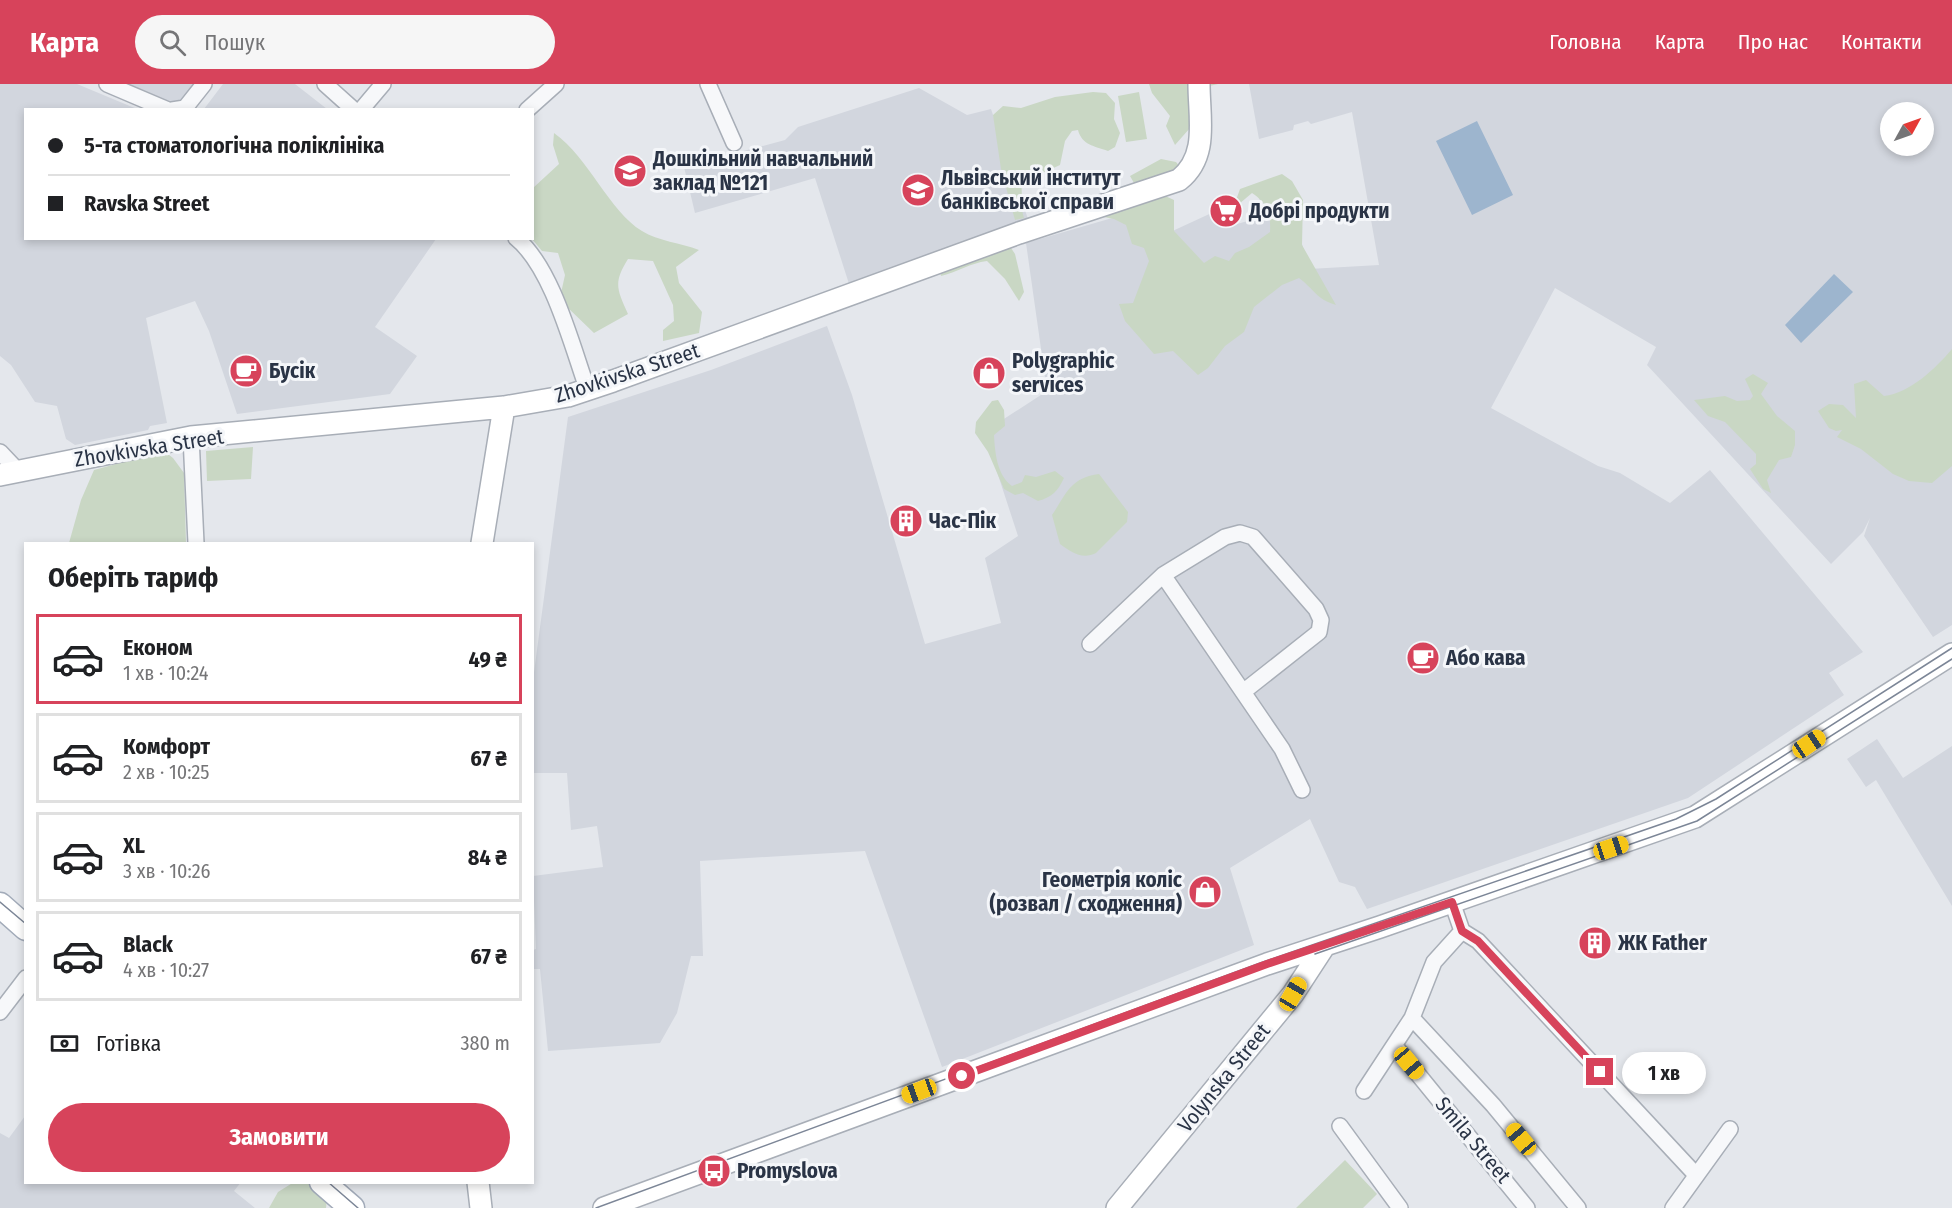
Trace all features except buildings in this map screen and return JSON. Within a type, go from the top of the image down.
[{"type":"main road","points":[[0,905],[24,926]]},
{"type":"main road","points":[[324,1184],[352,1208]]},
{"type":"street","points":[[106,84],[165,108]]},
{"type":"street","points":[[185,108],[204,84]]},
{"type":"street","points":[[325,84],[352,108]]},
{"type":"street","points":[[363,108],[382,84]]},
{"type":"street","points":[[529,108],[556,84]]},
{"type":"street","points":[[708,84],[734,143]]},
{"type":"street","name":"Zhovkivska Street","points":[[9,473],[191,437],[504,407],[567,396],[1020,233],[1179,180],[1192,170],[1200,152],[1199,84]]},
{"type":"street","points":[[518,240],[542,272],[560,308],[587,388]]},
{"type":"street","points":[[482,542],[504,407]]},
{"type":"street","points":[[191,437],[196,542]]},
{"type":"street","points":[[0,452],[9,473]]},
{"type":"street","points":[[1090,644],[1163,575],[1225,537],[1240,533],[1253,537],[1316,609],[1322,620],[1319,632],[1243,692]]},
{"type":"street","points":[[1163,575],[1282,749],[1302,790]]},
{"type":"street","points":[[604,1208],[1267,964],[1695,817],[1952,654]]},
{"type":"street","points":[[1452,902],[1462,931],[1478,941],[1696,1175]]},
{"type":"street","points":[[1364,1091],[1412,1018],[1434,962],[1462,931]]},
{"type":"street","name":"Volynska Street","points":[[1117,1208],[1293,994],[1325,945]]},
{"type":"street","points":[[0,1012],[24,981]]},
{"type":"street","points":[[1412,1018],[1493,1105],[1578,1208]]},
{"type":"street","name":"Smila Street","points":[[1395,1046],[1527,1208]]},
{"type":"street","points":[[1340,1126],[1392,1205]]},
{"type":"street","points":[[1673,1208],[1730,1129]]},
{"type":"street","points":[[478,1184],[481,1208]]},
{"type":"shaded area","points":[[0,84],[77,84],[135,108],[24,108],[24,240],[435,240],[375,327],[417,356],[390,394],[237,414],[209,331],[195,301],[146,318],[167,423],[150,426],[148,430],[75,445],[66,439],[57,406],[35,402],[11,365],[0,356]]},
{"type":"shaded area","points":[[126,84],[194,84],[184,100],[169,102]]},
{"type":"shaded area","points":[[223,84],[295,84],[326,108],[205,108]]},
{"type":"shaded area","points":[[1249,84],[1952,84],[1952,625],[1933,637],[1864,536],[1870,518],[1863,532],[1831,564],[1647,365],[1656,347],[1555,288],[1491,408],[1598,466],[1620,473],[1670,503],[1710,470],[1863,652],[1829,673],[1844,695],[1688,798],[1367,909],[1355,887],[1339,882],[1310,819],[1230,868],[1254,945],[942,1067],[865,851],[700,861],[703,956],[691,956],[677,1013],[660,1043],[548,1051],[540,969],[534,969],[534,950],[536,949],[534,876],[603,867],[597,826],[571,830],[567,773],[534,773],[534,672],[568,417],[711,370],[827,326],[852,395],[925,644],[1001,623],[985,558],[1018,536],[984,432],[1047,391],[1026,243],[1157,205],[1166,234],[1218,210],[1224,228],[1264,216],[1259,198],[1287,190],[1309,269],[1379,265],[1352,112],[1311,124],[1308,121],[1294,125],[1293,130],[1259,139]]},
{"type":"shaded area","name":"Львівський інститут банківської справи","points":[[919,88],[967,115],[991,109],[1030,225],[851,290],[815,178],[695,213],[684,167],[785,140],[798,127]]},
{"type":"shaded area","points":[[1877,739],[1903,778],[1952,746],[1952,906],[1876,780],[1866,787],[1847,759]]},
{"type":"shaded area","points":[[24,1117],[24,1184],[239,1184],[234,1191],[255,1208],[0,1208],[0,1133],[9,1138]]},
{"type":"green space","points":[[1149,84],[1218,84],[1205,87],[1193,110],[1190,128],[1175,145],[1166,126],[1170,116],[1152,93]]},
{"type":"green space","points":[[1093,92],[1106,93],[1115,103],[1114,119],[1120,133],[1115,147],[1108,151],[1093,146],[1082,139],[1078,130],[1072,131],[1065,141],[1060,165],[1021,183],[1024,218],[1015,220],[1001,169],[993,115],[1003,106],[1021,108],[1055,97]]},
{"type":"green space","points":[[1139,92],[1147,139],[1126,142],[1118,96]]},
{"type":"green space","points":[[554,133],[578,156],[619,211],[642,231],[699,250],[676,267],[679,283],[702,312],[699,333],[663,341],[663,330],[674,321],[673,305],[653,261],[628,259],[620,274],[618,286],[628,314],[594,333],[566,306],[561,293],[565,275],[558,253],[542,251],[533,240],[534,187],[559,164],[553,145]]},
{"type":"green space","points":[[1161,159],[1176,162],[1181,168],[1145,184],[1134,183],[1130,176]]},
{"type":"green space","points":[[1282,174],[1292,181],[1303,200],[1302,245],[1336,305],[1320,297],[1299,278],[1282,285],[1254,307],[1244,332],[1225,346],[1208,368],[1198,375],[1173,351],[1154,354],[1125,321],[1119,304],[1133,303],[1149,261],[1144,248],[1132,244],[1126,225],[1114,219],[1099,216],[1163,195],[1174,200],[1174,231],[1204,263],[1215,256],[1229,261],[1235,253],[1249,247],[1270,232],[1267,210],[1257,197],[1252,193],[1239,204],[1235,203],[1240,189]]},
{"type":"green space","points":[[998,243],[1011,248],[1015,254],[1024,292],[1019,301],[1005,279],[987,261],[941,276],[939,265]]},
{"type":"green space","points":[[1952,349],[1952,466],[1932,483],[1909,481],[1893,474],[1861,449],[1837,437],[1842,430],[1836,431],[1829,428],[1818,411],[1829,404],[1843,405],[1856,418],[1854,384],[1866,380],[1884,396],[1894,394],[1921,379]]},
{"type":"green space","points":[[1753,374],[1768,383],[1761,394],[1777,416],[1795,431],[1795,445],[1791,457],[1779,460],[1767,480],[1771,493],[1763,489],[1750,469],[1756,464],[1756,454],[1725,422],[1708,416],[1694,400],[1725,396],[1737,401],[1750,400],[1753,396],[1745,379]]},
{"type":"green space","points":[[998,400],[1004,410],[1005,426],[994,435],[994,442],[1003,476],[1012,486],[1022,482],[1025,475],[1036,477],[1055,471],[1064,478],[1057,490],[1047,498],[1038,501],[1023,493],[1015,495],[1004,489],[988,452],[975,433],[976,422],[992,401]]},
{"type":"green space","points":[[253,447],[251,479],[207,481],[206,451]]},
{"type":"green space","points":[[164,451],[173,458],[184,473],[186,542],[69,542],[81,500],[94,470]]},
{"type":"green space","points":[[1099,474],[1128,512],[1127,522],[1096,553],[1086,556],[1073,552],[1060,544],[1052,515],[1075,483]]},
{"type":"green space","points":[[1345,1160],[1377,1194],[1363,1208],[1296,1208]]},
{"type":"green space","points":[[291,1184],[310,1184],[318,1187],[325,1195],[326,1208],[269,1208],[278,1192]]},
{"type":"water","points":[[1477,121],[1513,195],[1472,215],[1436,141]]},
{"type":"water","points":[[1834,274],[1853,292],[1801,343],[1785,325]]},
{"type":"tram line","points":[[596,1208],[1260,963],[1676,819],[1716,799],[1952,648]]},
{"type":"tram line","points":[[1315,954],[1697,821],[1952,659]]},
{"type":"tram line","points":[[0,902],[24,922]]},
{"type":"tram line","points":[[330,1184],[358,1208]]},
{"type":"place","name":"Дошкільний навчальний заклад №121","points":[[630,171]]},
{"type":"place","name":"Львівський інститут банківської справи","points":[[918,190]]},
{"type":"place","name":"Добрі продукти","points":[[1226,211]]},
{"type":"place","name":"Бусік","points":[[246,371]]},
{"type":"place","name":"Polygraphic services","points":[[989,373]]},
{"type":"place","name":"Час-Пік","points":[[906,521]]},
{"type":"place","name":"Або кава","points":[[1423,658]]},
{"type":"place","name":"Геометрія коліс (розвал / сходження)","points":[[1205,892]]},
{"type":"place","name":"ЖК Father","points":[[1595,943]]},
{"type":"place","name":"Promyslova","points":[[714,1171]]},
{"type":"route","points":[[962,1076],[1267,964],[1452,902],[1462,931],[1478,941],[1600,1072]]}]
